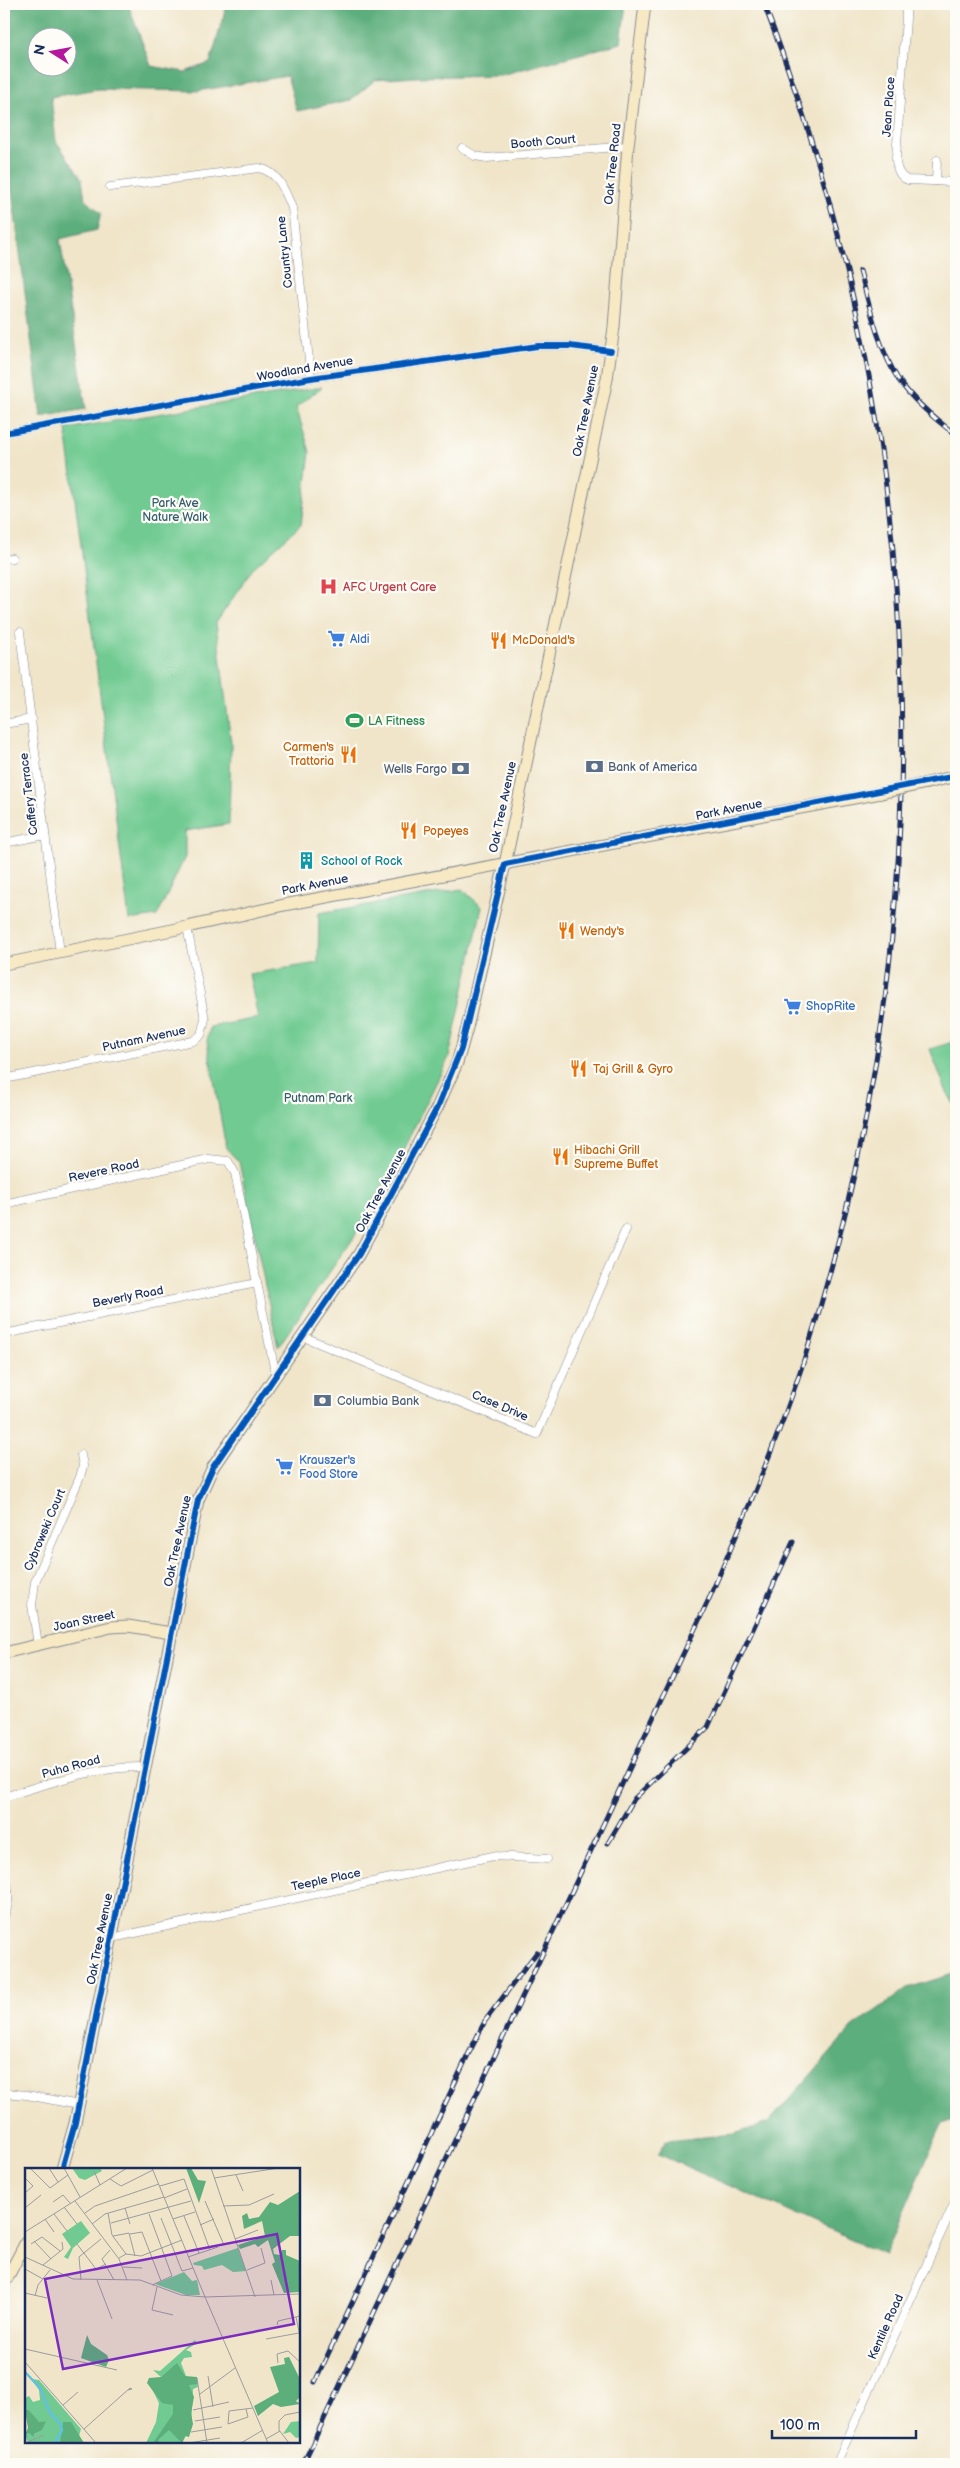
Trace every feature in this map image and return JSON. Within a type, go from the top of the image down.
[{"type":"street","name":"Oak Tree Road","points":[[614,327],[628,146],[645,4]]},
{"type":"street","name":"Jean Place","points":[[906,4],[896,162],[898,170],[904,178],[936,181]]},
{"type":"street","name":"Booth Court","points":[[462,148],[475,156],[487,158],[628,146]]},
{"type":"street","points":[[936,160],[936,181],[956,182]]},
{"type":"street","name":"Country Lane","points":[[110,187],[259,168],[268,170],[275,175],[285,190],[292,208],[311,378]]},
{"type":"street","name":"Oak Tree Avenue","points":[[62,2168],[79,2105],[194,1514],[203,1486],[217,1460],[304,1337],[373,1230],[451,1077],[467,1028],[505,864],[598,424],[614,327]]},
{"type":"street","name":"Woodland Avenue","points":[[4,433],[311,378],[538,346],[570,346],[611,352]]},
{"type":"street","name":"Caffery Terrace","points":[[20,632],[60,953]]},
{"type":"street","points":[[4,724],[32,719]]},
{"type":"street","name":"Park Avenue","points":[[4,964],[187,927],[284,905],[881,792],[956,776]]},
{"type":"street","points":[[4,843],[45,834]]},
{"type":"street","name":"Putnam Avenue","points":[[4,1079],[193,1041],[201,1035],[205,1019],[187,927]]},
{"type":"street","name":"Revere Road","points":[[4,1204],[209,1159],[228,1161],[236,1173],[257,1283]]},
{"type":"street","name":"Case Drive","points":[[304,1337],[537,1434],[626,1229]]},
{"type":"street","points":[[257,1283],[276,1377]]},
{"type":"street","name":"Beverly Road","points":[[4,1334],[257,1283]]},
{"type":"street","name":"Cybrowski Court","points":[[38,1645],[32,1592],[38,1569],[80,1477],[83,1466],[81,1455]]},
{"type":"street","name":"Joan Street","points":[[4,1652],[111,1627],[128,1626],[171,1633]]},
{"type":"street","name":"Puha Road","points":[[4,1797],[97,1770],[123,1766],[145,1767]]},
{"type":"street","name":"Teeple Place","points":[[112,1938],[493,1856],[546,1858]]},
{"type":"street","points":[[4,1873],[9,1898],[8,1908],[4,1916]]},
{"type":"street","points":[[4,2092],[27,2094],[79,2105]]},
{"type":"street","name":"Kentile Road","points":[[836,2464],[956,2200]]},
{"type":"street","points":[[4,2284],[25,2244]]},
{"type":"green space","points":[[4,4],[128,4],[151,66],[185,72],[210,63],[227,4],[626,4],[621,43],[501,75],[375,80],[351,100],[297,111],[287,76],[198,91],[98,89],[51,97],[56,141],[82,179],[85,199],[101,213],[97,230],[60,239],[86,409],[41,417],[4,129]]},
{"type":"green space","name":"Park Ave Nature Walk","points":[[322,387],[296,407],[310,452],[301,525],[254,567],[216,623],[231,743],[229,824],[185,831],[185,857],[157,916],[129,920],[66,429]]},
{"type":"green space","name":"Putnam Park","points":[[462,889],[482,907],[449,1057],[402,1152],[355,1235],[278,1347],[239,1162],[226,1148],[207,1041],[210,1027],[258,1018],[249,974],[318,963],[319,913]]},
{"type":"green space","points":[[956,1041],[956,1108],[945,1088],[930,1049]]},
{"type":"green space","points":[[956,1973],[956,2119],[942,2124],[885,2255],[658,2154],[666,2141],[734,2134],[768,2123],[854,2026],[908,1988]]},
{"type":"railway","points":[[303,2464],[708,1601],[770,1454],[793,1394],[850,1194],[881,1024],[899,852],[901,680],[889,509],[862,338],[820,170],[764,4]]},
{"type":"railway","points":[[860,271],[880,340],[898,379],[917,402],[956,435]]},
{"type":"railway","points":[[608,1843],[634,1799],[708,1727],[793,1542]]},
{"type":"railway","points":[[315,2382],[485,2021],[537,1952]]},
{"type":"cycle path","points":[[4,433],[311,378],[538,346],[570,346],[611,351]]},
{"type":"cycle path","points":[[62,2168],[75,2123],[198,1500],[213,1467],[359,1254],[437,1108],[461,1049],[505,864],[956,776]]},
{"type":"place","name":"AFC Urgent Care","points":[[329,587]]},
{"type":"place","name":"Aldi","points":[[336,639]]},
{"type":"place","name":"McDonald's","points":[[498,640]]},
{"type":"place","name":"LA Fitness","points":[[354,721]]},
{"type":"place","name":"Carmen's Trattoria","points":[[348,754]]},
{"type":"place","name":"Bank of America","points":[[594,767]]},
{"type":"place","name":"Wells Fargo","points":[[461,769]]},
{"type":"place","name":"Popeyes","points":[[409,831]]},
{"type":"place","name":"School of Rock","points":[[307,861]]},
{"type":"place","name":"Wendy's","points":[[566,931]]},
{"type":"place","name":"ShopRite","points":[[792,1006]]},
{"type":"place","name":"Taj Grill & Gyro","points":[[579,1069]]},
{"type":"place","name":"Hibachi Grill Supreme Buffet","points":[[560,1157]]},
{"type":"place","name":"Columbia Bank","points":[[323,1401]]},
{"type":"place","name":"Krauszer's Food Store","points":[[285,1467]]}]
